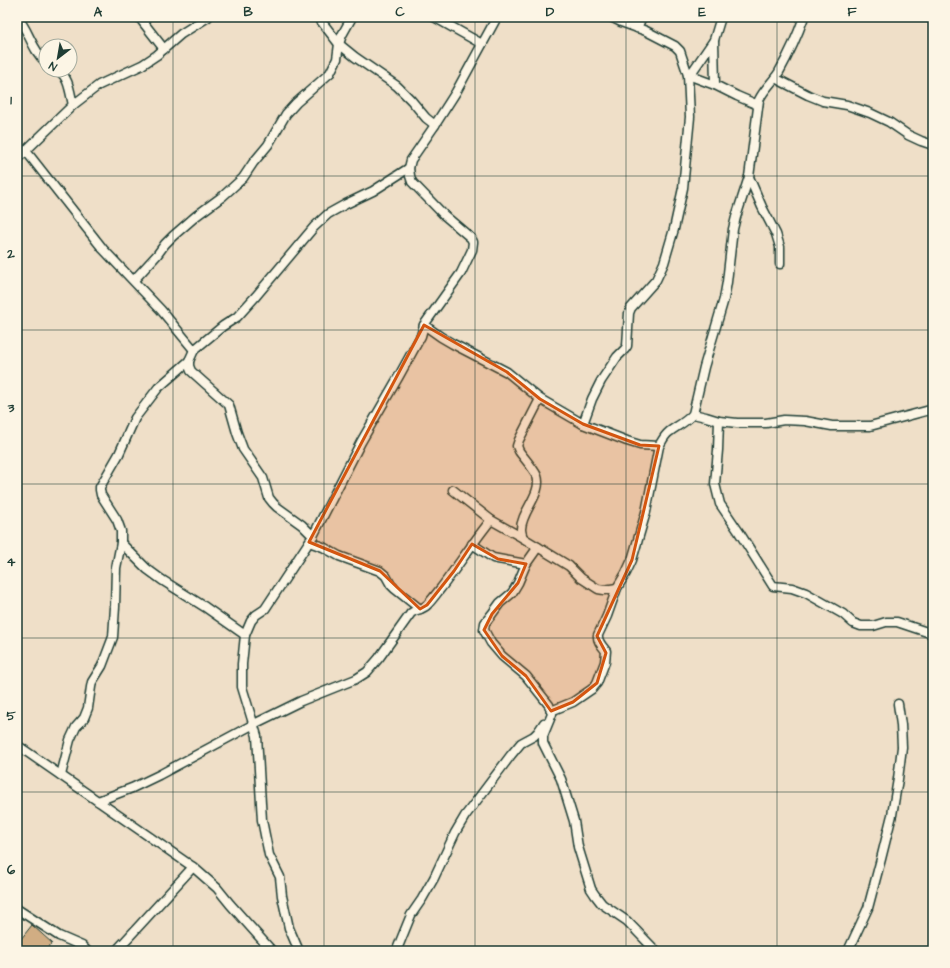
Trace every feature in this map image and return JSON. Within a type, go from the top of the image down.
[{"type":"street","points":[[17,17],[22,23],[38,53]]},
{"type":"street","points":[[139,17],[164,50]]},
{"type":"street","points":[[17,159],[73,105],[99,85],[142,65],[164,50],[181,34],[208,17]]},
{"type":"street","points":[[318,17],[339,44],[354,57],[397,86],[426,118],[435,125]]},
{"type":"street","points":[[134,280],[173,236],[243,178],[253,163],[268,146],[286,114],[296,103],[330,74],[336,59],[339,44],[352,17]]},
{"type":"street","points":[[434,17],[482,44]]},
{"type":"street","points":[[299,951],[289,928],[282,896],[280,876],[269,855],[262,820],[257,736],[242,687],[242,664],[245,635],[251,621],[256,615],[265,609],[311,539],[361,442],[421,336],[424,325],[461,273],[472,250],[473,242],[471,238],[444,215],[412,182],[409,168],[411,160],[456,92],[497,17]]},
{"type":"street","points":[[583,424],[592,399],[601,381],[617,357],[627,346],[629,313],[631,308],[656,280],[664,263],[674,229],[683,188],[690,117],[689,75],[680,51],[675,46],[646,31],[611,17]]},
{"type":"street","points":[[637,28],[642,17]]},
{"type":"street","points":[[715,85],[714,40],[721,17]]},
{"type":"street","points":[[397,951],[411,915],[434,878],[464,816],[521,743],[534,736],[551,714],[573,702],[592,689],[597,682],[605,662],[606,651],[598,642],[597,637],[607,616],[617,588],[632,560],[646,512],[659,446],[669,432],[689,419],[693,414],[704,367],[724,298],[734,223],[749,177],[759,100],[762,93],[779,72],[797,36],[804,17]]},
{"type":"street","points":[[689,75],[714,40]]},
{"type":"street","points":[[689,75],[758,105]]},
{"type":"street","points":[[65,78],[73,105]]},
{"type":"street","points":[[775,78],[808,95],[824,101],[847,105],[870,113],[889,122],[908,135],[933,145]]},
{"type":"street","points":[[26,151],[103,249],[134,280],[194,350]]},
{"type":"street","points":[[61,775],[70,740],[76,726],[84,718],[88,708],[92,682],[102,666],[113,637],[116,607],[116,568],[121,543],[121,531],[117,520],[101,495],[100,487],[120,454],[134,418],[158,388],[189,361],[194,350],[223,326],[237,317],[314,228],[328,214],[373,192],[409,168]]},
{"type":"street","points":[[749,177],[776,234],[780,247],[780,264]]},
{"type":"street","points":[[424,325],[453,344],[507,372],[540,399],[583,424],[640,445],[659,446]]},
{"type":"street","points":[[189,361],[191,371],[229,405],[243,449],[263,478],[269,498],[277,507],[302,525],[311,539],[323,547],[339,556],[380,571],[386,576],[395,589],[420,610]]},
{"type":"street","points":[[523,538],[521,529],[522,522],[537,489],[538,482],[537,475],[517,446],[540,399]]},
{"type":"street","points":[[693,414],[719,421],[737,423],[766,423],[784,420],[805,421],[832,426],[870,426],[933,410]]},
{"type":"street","points":[[719,421],[715,484],[720,504],[773,586],[792,588],[806,593],[861,626],[873,626],[886,622],[897,622],[933,634]]},
{"type":"street","points":[[453,490],[490,520],[569,566],[581,578],[598,589],[604,590],[617,588]]},
{"type":"street","points":[[98,800],[132,788],[159,776],[254,724],[301,701],[367,672],[379,658],[411,613],[414,610],[420,610],[427,605],[454,571],[490,520]]},
{"type":"street","points":[[121,543],[148,569],[162,580],[205,607],[245,635]]},
{"type":"street","points":[[472,544],[493,558],[526,564]]},
{"type":"street","points":[[538,547],[526,564],[518,583],[512,592],[500,603],[485,623],[484,630],[491,643],[502,656],[526,676],[545,698],[549,705],[551,714],[543,736],[543,743],[560,779],[574,821],[578,847],[591,889],[602,904],[627,921],[656,951]]},
{"type":"street","points":[[848,951],[868,908],[892,815],[902,747],[898,704]]},
{"type":"street","points":[[17,745],[193,867],[217,888],[272,951]]},
{"type":"street","points":[[116,951],[193,867]]},
{"type":"street","points":[[17,909],[59,936],[82,946],[87,951]]},
{"type":"highlighted area","points":[[424,325],[507,372],[540,399],[583,424],[640,445],[659,446],[632,560],[597,636],[606,653],[597,683],[573,702],[551,711],[526,676],[502,656],[484,630],[492,614],[518,583],[526,564],[498,559],[472,544],[454,571],[427,605],[420,609],[380,571],[309,542]]},
{"type":"building","points":[[32,925],[52,943],[45,951],[17,951],[17,944]]}]
